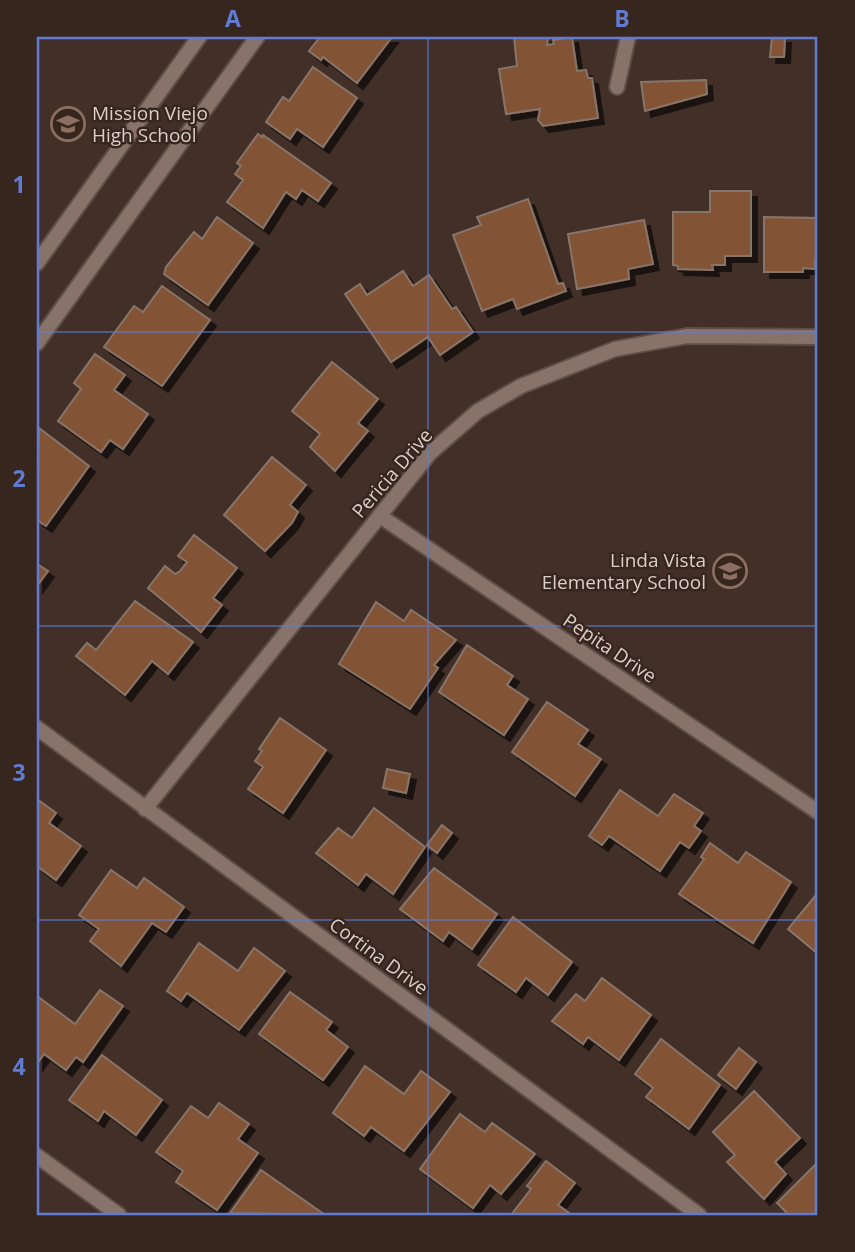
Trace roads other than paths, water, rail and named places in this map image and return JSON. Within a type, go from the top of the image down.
[{"type":"street","points":[[37,263],[198,37]]},
{"type":"street","points":[[37,343],[257,37]]},
{"type":"street","points":[[617,87],[628,37]]},
{"type":"street","name":"Pericia Drive","points":[[145,809],[430,453],[478,411],[521,386],[615,349],[687,336],[818,337]]},
{"type":"street","name":"Pepita Drive","points":[[380,516],[818,812]]},
{"type":"street","name":"Cortina Drive","points":[[37,728],[699,1215]]},
{"type":"street","points":[[37,1156],[119,1215]]},
{"type":"place","name":"Mission Viejo High School","points":[[68,124]]},
{"type":"place","name":"Linda Vista Elementary School","points":[[730,571]]}]
